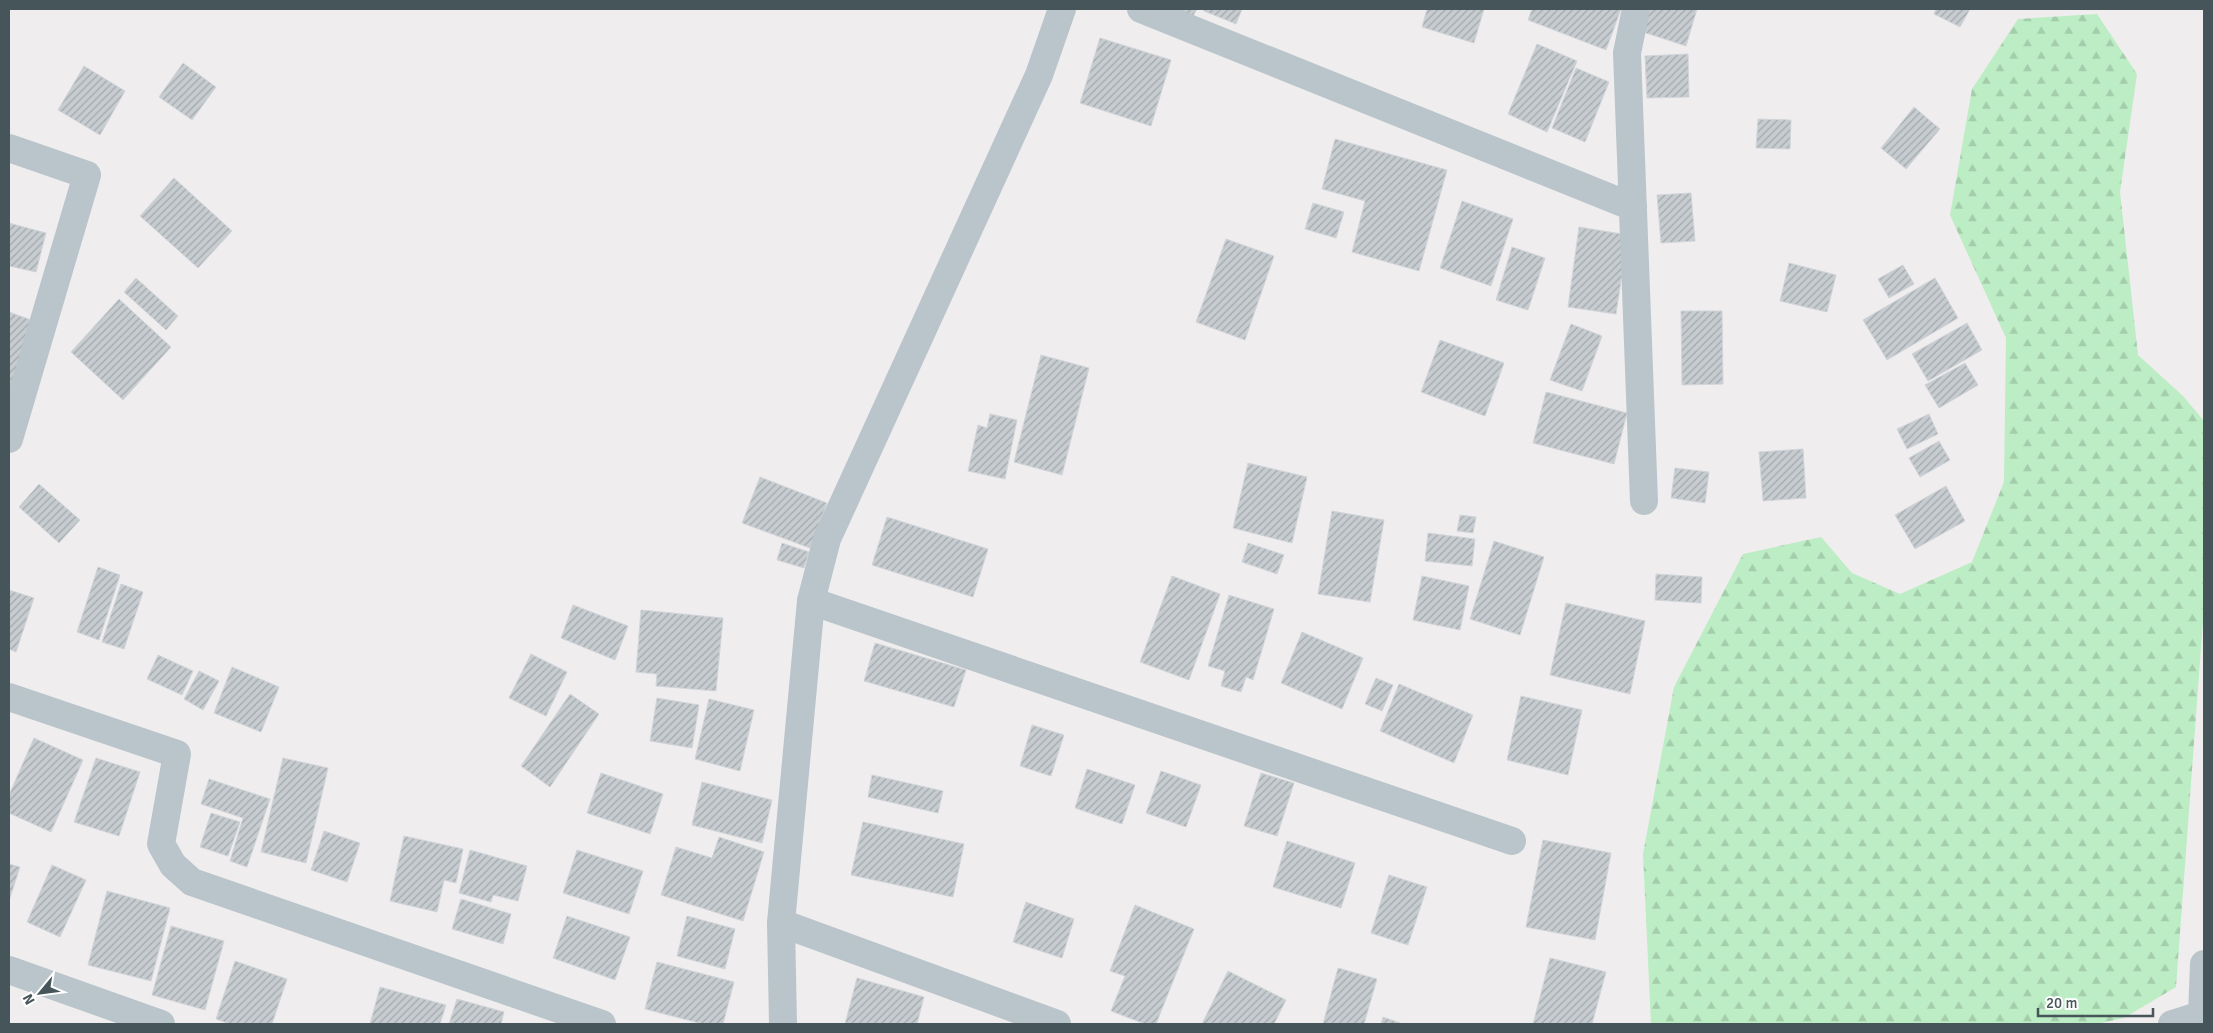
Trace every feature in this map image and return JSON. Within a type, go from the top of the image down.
[{"type":"street","points":[[783,1024],[781,923],[811,601],[828,539],[1039,74],[1062,9]]},
{"type":"street","points":[[1140,9],[1633,206]]},
{"type":"street","points":[[1636,9],[1627,53],[1644,501]]},
{"type":"street","points":[[9,148],[87,175],[10,426]]},
{"type":"street","points":[[811,601],[1512,841]]},
{"type":"street","points":[[9,697],[177,754],[161,844],[172,865],[192,882],[602,1024]]},
{"type":"street","points":[[781,923],[1057,1024]]},
{"type":"street","points":[[2172,1024],[2203,1014],[2204,964]]},
{"type":"street","points":[[9,970],[161,1024]]},
{"type":"green space","points":[[2097,14],[2137,74],[2120,192],[2138,355],[2183,396],[2204,421],[2204,607],[2176,987],[2124,1018],[2096,1024],[1651,1024],[1643,854],[1674,687],[1743,554],[1821,537],[1852,573],[1900,594],[1972,562],[2004,482],[2006,338],[1950,215],[1972,89],[2018,19]]},
{"type":"building","points":[[1177,9],[1197,9],[1193,16]]},
{"type":"building","points":[[1204,9],[1242,9],[1236,24],[1204,11]]},
{"type":"building","points":[[1427,9],[1484,9],[1474,43],[1422,27]]},
{"type":"building","points":[[1532,9],[1621,9],[1606,50],[1528,20]]},
{"type":"building","points":[[1650,9],[1697,9],[1686,46],[1643,32]]},
{"type":"building","points":[[1936,9],[1970,9],[1960,27],[1934,14]]},
{"type":"building","points":[[1100,38],[1171,60],[1151,126],[1080,103]]},
{"type":"building","points":[[1537,44],[1577,61],[1547,132],[1508,114]]},
{"type":"building","points":[[1688,54],[1689,97],[1647,98],[1645,56]]},
{"type":"building","points":[[183,63],[216,87],[192,120],[159,97]]},
{"type":"building","points":[[84,66],[125,91],[100,135],[58,110]]},
{"type":"building","points":[[1576,68],[1609,82],[1585,142],[1552,128]]},
{"type":"building","points":[[1914,107],[1940,129],[1906,169],[1881,148]]},
{"type":"building","points":[[1758,119],[1791,120],[1790,149],[1756,148]]},
{"type":"building","points":[[1335,139],[1447,170],[1419,271],[1352,252],[1365,201],[1322,189]]},
{"type":"building","points":[[174,178],[232,231],[198,268],[140,216]]},
{"type":"building","points":[[1691,193],[1695,241],[1661,243],[1657,195]]},
{"type":"building","points":[[1462,201],[1513,219],[1491,286],[1440,268]]},
{"type":"building","points":[[1313,203],[1344,212],[1336,238],[1305,229]]},
{"type":"building","points":[[9,223],[46,233],[36,272],[9,266]]},
{"type":"building","points":[[1579,227],[1628,235],[1616,314],[1568,307]]},
{"type":"building","points":[[1226,239],[1274,256],[1245,340],[1196,322]]},
{"type":"building","points":[[1512,247],[1545,258],[1528,310],[1496,300]]},
{"type":"building","points":[[1789,263],[1836,275],[1827,312],[1780,301]]},
{"type":"building","points":[[1903,265],[1914,284],[1889,298],[1878,279]]},
{"type":"building","points":[[136,278],[178,316],[166,330],[124,292]]},
{"type":"building","points":[[1935,278],[1958,318],[1887,360],[1863,320]]},
{"type":"building","points":[[119,299],[171,347],[123,400],[71,352]]},
{"type":"building","points":[[1681,311],[1722,311],[1723,384],[1682,385]]},
{"type":"building","points":[[9,312],[34,321],[9,390]]},
{"type":"building","points":[[1967,323],[1982,350],[1928,381],[1912,354]]},
{"type":"building","points":[[1571,324],[1602,336],[1582,391],[1550,380]]},
{"type":"building","points":[[1440,340],[1504,363],[1485,416],[1421,392]]},
{"type":"building","points":[[1041,355],[1089,368],[1062,475],[1014,462]]},
{"type":"building","points":[[1965,363],[1978,385],[1939,408],[1925,385]]},
{"type":"building","points":[[1546,392],[1627,413],[1614,464],[1533,443]]},
{"type":"building","points":[[990,414],[1017,420],[1005,479],[968,471],[978,425],[987,428]]},
{"type":"building","points":[[1929,414],[1938,434],[1907,449],[1897,429]]},
{"type":"building","points":[[1939,441],[1950,460],[1920,477],[1909,458]]},
{"type":"building","points":[[1803,449],[1806,498],[1763,501],[1759,452]]},
{"type":"building","points":[[1248,463],[1307,477],[1292,543],[1233,528]]},
{"type":"building","points":[[1675,468],[1709,472],[1705,503],[1671,498]]},
{"type":"building","points":[[760,477],[827,503],[810,548],[742,523]]},
{"type":"building","points":[[39,484],[80,520],[59,543],[19,507]]},
{"type":"building","points":[[1946,486],[1965,521],[1915,549],[1895,515]]},
{"type":"building","points":[[1332,511],[1384,520],[1370,602],[1318,594]]},
{"type":"building","points":[[1460,515],[1476,517],[1473,533],[1457,531]]},
{"type":"building","points":[[887,517],[988,549],[973,597],[872,565]]},
{"type":"building","points":[[1428,533],[1475,539],[1472,566],[1425,561]]},
{"type":"building","points":[[1494,541],[1544,557],[1520,635],[1470,619]]},
{"type":"building","points":[[782,543],[809,552],[804,568],[777,560]]},
{"type":"building","points":[[1248,543],[1284,555],[1277,574],[1242,562]]},
{"type":"building","points":[[98,567],[120,575],[99,640],[77,632]]},
{"type":"building","points":[[1656,574],[1702,577],[1701,603],[1655,600]]},
{"type":"building","points":[[1172,576],[1220,594],[1189,680],[1140,662]]},
{"type":"building","points":[[1422,576],[1469,586],[1460,630],[1413,620]]},
{"type":"building","points":[[121,584],[143,592],[124,649],[102,642]]},
{"type":"building","points":[[9,590],[34,598],[16,652],[9,649]]},
{"type":"building","points":[[1229,595],[1274,609],[1253,680],[1246,677],[1241,692],[1221,686],[1225,671],[1208,666]]},
{"type":"building","points":[[1566,603],[1645,621],[1630,694],[1550,675]]},
{"type":"building","points":[[573,605],[628,626],[615,660],[561,638]]},
{"type":"building","points":[[641,610],[723,618],[716,691],[656,686],[657,674],[636,672]]},
{"type":"building","points":[[1302,632],[1363,658],[1342,709],[1281,683]]},
{"type":"building","points":[[875,643],[966,670],[954,707],[864,681]]},
{"type":"building","points":[[531,654],[567,672],[546,716],[509,698]]},
{"type":"building","points":[[158,655],[193,671],[182,695],[147,679]]},
{"type":"building","points":[[232,667],[279,687],[261,732],[214,713]]},
{"type":"building","points":[[199,671],[219,681],[203,710],[184,699]]},
{"type":"building","points":[[1376,678],[1393,685],[1382,711],[1365,704]]},
{"type":"building","points":[[1399,684],[1473,715],[1454,763],[1380,731]]},
{"type":"building","points":[[570,694],[599,714],[550,787],[521,766]]},
{"type":"building","points":[[1521,696],[1582,710],[1568,775],[1507,760]]},
{"type":"building","points":[[657,698],[699,705],[692,748],[650,741]]},
{"type":"building","points":[[709,699],[754,710],[740,771],[695,759]]},
{"type":"building","points":[[1032,725],[1064,735],[1051,776],[1020,766]]},
{"type":"building","points":[[34,738],[83,760],[51,832],[9,813],[9,795]]},
{"type":"building","points":[[96,758],[140,772],[119,836],[74,822]]},
{"type":"building","points":[[283,758],[328,768],[306,863],[261,852]]},
{"type":"building","points":[[1087,769],[1135,785],[1122,824],[1075,808]]},
{"type":"building","points":[[1161,771],[1201,785],[1186,827],[1146,813]]},
{"type":"building","points":[[601,773],[663,794],[650,834],[587,813]]},
{"type":"building","points":[[1261,773],[1294,783],[1277,836],[1244,826]]},
{"type":"building","points":[[872,775],[943,791],[938,813],[868,797]]},
{"type":"building","points":[[209,779],[270,799],[247,867],[230,861],[243,818],[201,804]]},
{"type":"building","points":[[702,782],[772,800],[762,843],[692,825]]},
{"type":"building","points":[[211,813],[240,822],[228,856],[200,847]]},
{"type":"building","points":[[863,822],[964,844],[953,897],[851,875]]},
{"type":"building","points":[[324,831],[360,843],[347,882],[311,870]]},
{"type":"building","points":[[404,836],[463,849],[456,883],[444,880],[437,912],[390,901]]},
{"type":"building","points":[[719,837],[764,852],[743,921],[661,895],[676,847],[712,858]]},
{"type":"building","points":[[1543,840],[1611,853],[1595,940],[1526,927]]},
{"type":"building","points":[[1287,841],[1355,863],[1341,908],[1273,887]]},
{"type":"building","points":[[470,850],[527,866],[518,901],[493,895],[491,902],[459,893]]},
{"type":"building","points":[[577,850],[643,871],[629,914],[563,893]]},
{"type":"building","points":[[9,864],[20,867],[9,901]]},
{"type":"building","points":[[52,865],[86,880],[60,937],[27,922]]},
{"type":"building","points":[[1389,875],[1427,887],[1408,945],[1371,933]]},
{"type":"building","points":[[107,891],[170,908],[151,981],[88,965]]},
{"type":"building","points":[[461,899],[511,914],[503,944],[452,929]]},
{"type":"building","points":[[1026,902],[1074,919],[1062,958],[1013,942]]},
{"type":"building","points":[[1135,905],[1194,929],[1156,1024],[1145,1024],[1111,1011],[1125,976],[1110,971]]},
{"type":"building","points":[[567,916],[630,937],[615,980],[553,958]]},
{"type":"building","points":[[687,916],[735,929],[725,969],[677,956]]},
{"type":"building","points":[[171,926],[224,941],[205,1010],[152,995]]},
{"type":"building","points":[[1550,958],[1606,972],[1592,1024],[1533,1024]]},
{"type":"building","points":[[235,961],[287,979],[272,1024],[230,1024],[216,1019]]},
{"type":"building","points":[[657,962],[734,982],[723,1024],[703,1024],[645,1009]]},
{"type":"building","points":[[1338,968],[1377,979],[1364,1024],[1323,1024]]},
{"type":"building","points":[[1228,971],[1286,1000],[1274,1024],[1202,1024]]},
{"type":"building","points":[[857,978],[924,997],[917,1024],[845,1024]]},
{"type":"building","points":[[380,987],[446,1005],[440,1024],[370,1024]]},
{"type":"building","points":[[457,999],[504,1012],[501,1024],[449,1024]]},
{"type":"building","points":[[1383,1017],[1403,1024],[1381,1024]]}]
